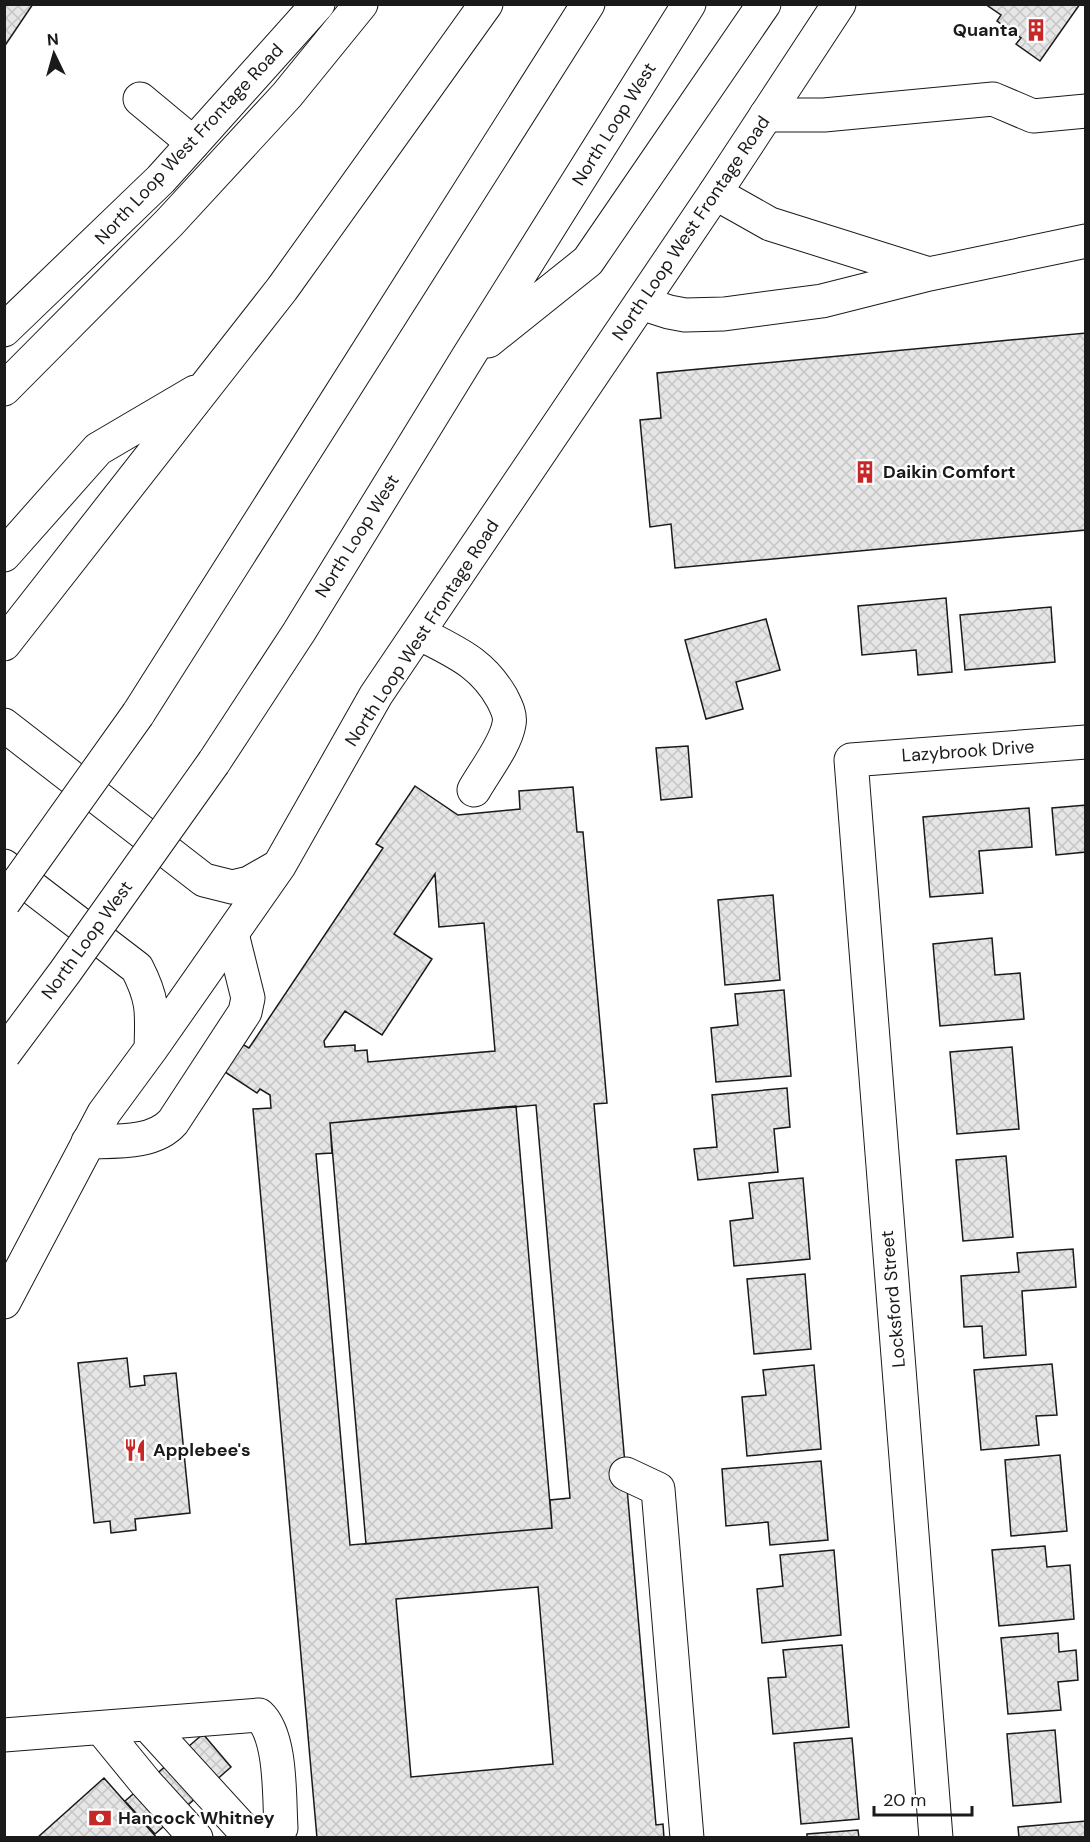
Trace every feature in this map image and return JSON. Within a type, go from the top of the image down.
[{"type":"main road","name":"North Loop West Frontage Road","points":[[4,330],[161,179],[318,4]]},
{"type":"main road","points":[[4,389],[169,223],[286,95],[361,4]]},
{"type":"main road","points":[[4,644],[282,289],[486,4]]},
{"type":"main road","points":[[4,902],[138,714],[588,4]]},
{"type":"main road","name":"North Loop West","points":[[4,1054],[214,762],[298,632],[689,4]]},
{"type":"main road","points":[[468,357],[588,261],[764,4]]},
{"type":"main road","name":"North Loop West Frontage Road","points":[[4,1302],[104,1113],[279,867],[376,695],[715,193],[839,4]]},
{"type":"main road","points":[[140,99],[193,143]]},
{"type":"main road","points":[[766,114],[824,115],[993,99],[1033,116],[1086,111]]},
{"type":"main road","points":[[715,193],[770,224],[929,274]]},
{"type":"main road","points":[[641,303],[685,315],[724,314],[822,302],[929,274],[1086,241]]},
{"type":"main road","points":[[8,550],[98,449],[210,383]]},
{"type":"main road","points":[[419,633],[477,665],[494,684],[507,708],[510,723],[506,737],[474,790]]},
{"type":"main road","points":[[4,725],[204,879],[232,887],[249,883],[279,867]]},
{"type":"main road","name":"Lazybrook Drive","points":[[851,760],[1086,742]]},
{"type":"main road","name":"Locksford Street","points":[[851,760],[936,1838]]},
{"type":"main road","points":[[4,866],[137,968],[147,988],[153,1010],[151,1050]]},
{"type":"main road","points":[[88,1142],[121,1141],[151,1136],[165,1131],[173,1122],[245,1012],[248,998],[232,934]]},
{"type":"main road","points":[[626,1474],[658,1489],[687,1838]]},
{"type":"main road","points":[[4,1735],[259,1715],[267,1722],[272,1732],[281,1828],[266,1837],[125,1726]]},
{"type":"main road","points":[[125,1726],[173,1838]]},
{"type":"main road","points":[[125,1726],[146,1783],[195,1838]]},
{"type":"main road","points":[[125,1726],[223,1838]]},
{"type":"building","points":[[4,4],[33,4],[4,47]]},
{"type":"building","name":"Quanta","points":[[985,4],[1080,4],[1040,61],[1016,44],[1021,38],[997,21],[1001,15]]},
{"type":"building","name":"Daikin Comfort","points":[[1086,333],[1086,530],[675,568],[671,524],[650,527],[640,420],[661,418],[657,373]]},
{"type":"building","points":[[946,598],[952,672],[918,675],[916,650],[862,655],[858,606]]},
{"type":"building","points":[[1051,607],[1055,662],[965,670],[960,615]]},
{"type":"building","points":[[766,619],[780,670],[736,682],[743,709],[706,719],[685,640]]},
{"type":"building","points":[[688,746],[692,797],[661,800],[656,748]]},
{"type":"building","points":[[415,786],[458,815],[520,809],[519,791],[573,787],[577,832],[583,832],[607,1103],[594,1104],[656,1825],[663,1824],[664,1838],[317,1838],[253,1109],[271,1108],[270,1095],[260,1089],[257,1093],[225,1072],[242,1044],[249,1048],[383,848],[376,844]],"holes":[[[435,874],[439,927],[484,923],[495,1051],[368,1062],[367,1050],[355,1051],[355,1045],[325,1047],[324,1041],[345,1011],[382,1035],[432,959],[394,934]],[[536,1105],[570,1498],[550,1500],[552,1528],[350,1545],[316,1154],[332,1153],[330,1123]],[[538,1587],[553,1764],[411,1777],[396,1599]]]},
{"type":"building","points":[[1086,805],[1086,852],[1056,855],[1052,808]]},
{"type":"building","points":[[1029,808],[1032,847],[979,851],[983,893],[930,897],[923,817]]},
{"type":"building","points":[[773,895],[780,980],[725,985],[718,900]]},
{"type":"building","points":[[992,938],[995,975],[1020,973],[1024,1019],[940,1026],[933,944]]},
{"type":"building","points":[[784,990],[791,1076],[716,1082],[711,1028],[738,1025],[735,994]]},
{"type":"building","points":[[1012,1047],[1019,1129],[957,1134],[950,1052]]},
{"type":"building","points":[[787,1088],[790,1127],[774,1129],[778,1172],[698,1180],[694,1149],[717,1147],[712,1095]]},
{"type":"building","points":[[516,1106],[552,1528],[366,1544],[330,1123]]},
{"type":"building","points":[[1006,1156],[1013,1237],[963,1241],[956,1160]]},
{"type":"building","points":[[803,1178],[810,1259],[734,1266],[730,1221],[753,1218],[749,1183]]},
{"type":"building","points":[[1073,1249],[1076,1287],[1022,1291],[1026,1355],[984,1358],[982,1326],[964,1327],[961,1276],[1019,1272],[1017,1253]]},
{"type":"building","points":[[805,1274],[811,1349],[754,1354],[747,1279]]},
{"type":"building","name":"Applebee's","points":[[127,1358],[130,1387],[145,1385],[144,1376],[176,1373],[190,1513],[135,1519],[136,1530],[111,1533],[110,1521],[94,1523],[78,1363]]},
{"type":"building","points":[[1052,1364],[1057,1415],[1036,1416],[1039,1445],[981,1450],[974,1370]]},
{"type":"building","points":[[814,1365],[821,1449],[747,1456],[742,1397],[766,1395],[763,1370]]},
{"type":"building","points":[[1060,1455],[1067,1531],[1011,1536],[1005,1460]]},
{"type":"building","points":[[821,1461],[828,1540],[770,1545],[768,1522],[726,1526],[722,1469]]},
{"type":"building","points":[[1045,1546],[1047,1567],[1070,1565],[1074,1619],[999,1626],[992,1550]]},
{"type":"building","points":[[834,1550],[841,1635],[762,1643],[757,1589],[783,1586],[780,1555]]},
{"type":"building","points":[[1058,1633],[1059,1652],[1076,1650],[1078,1680],[1058,1682],[1061,1710],[1008,1714],[1001,1638]]},
{"type":"building","points":[[842,1645],[849,1727],[773,1734],[768,1678],[786,1677],[783,1650]]},
{"type":"building","points":[[1055,1730],[1061,1802],[1013,1806],[1007,1734]]},
{"type":"building","points":[[203,1734],[231,1767],[155,1834],[125,1801]]},
{"type":"building","points":[[852,1738],[859,1819],[801,1824],[794,1743]]},
{"type":"building","name":"Hancock Whitney","points":[[104,1778],[157,1838],[37,1838]]},
{"type":"building","points":[[1086,1821],[1086,1838],[1019,1838],[1018,1827]]},
{"type":"building","points":[[858,1830],[859,1838],[807,1838],[807,1834]]},
{"type":"place","name":"Quanta","points":[[1036,30]]},
{"type":"place","name":"Daikin Comfort","points":[[865,472]]},
{"type":"place","name":"Applebee's","points":[[135,1450]]},
{"type":"place","name":"Hancock Whitney","points":[[100,1818]]}]
